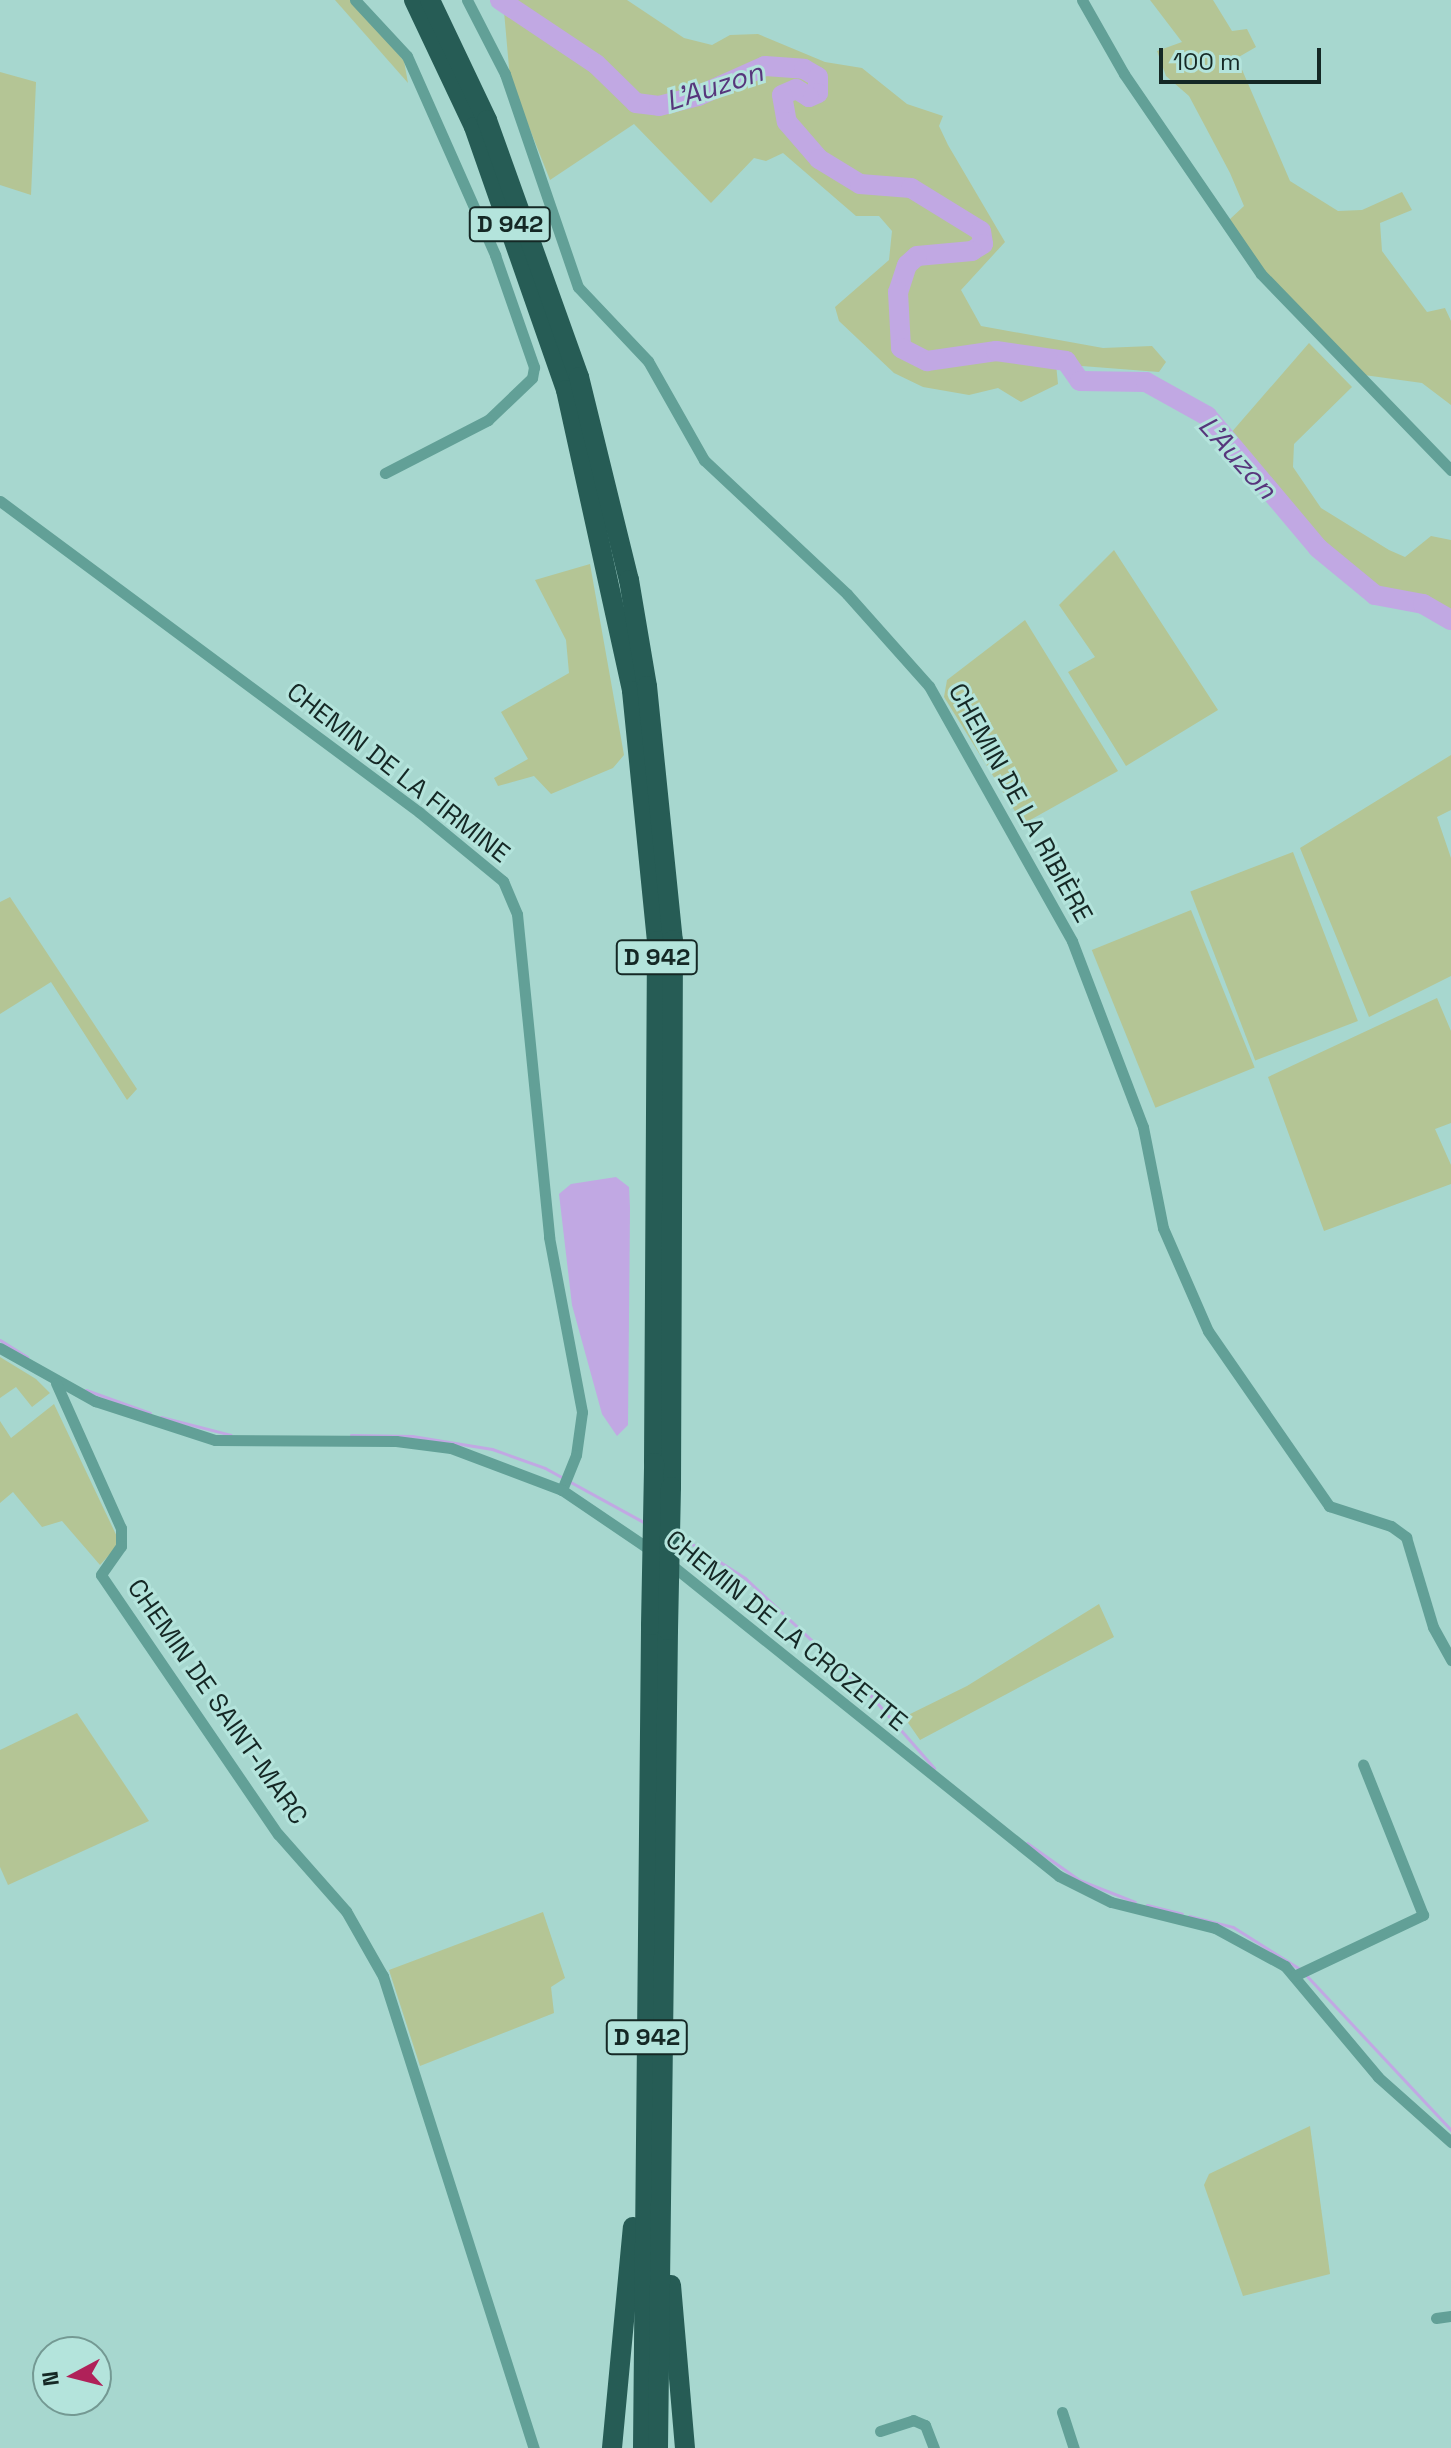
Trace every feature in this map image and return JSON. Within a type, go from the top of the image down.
[{"type":"highway","name":"D 942","points":[[414,0],[474,127],[566,390],[632,691],[657,941],[654,1463],[659,1628],[654,2102],[643,2448]]},
{"type":"highway","name":"D 942","points":[[430,0],[487,120],[579,377],[629,580],[644,671],[673,940],[671,1487],[659,1628]]},
{"type":"highway","name":"D 942","points":[[612,2448],[654,2102]]},
{"type":"highway","name":"D 942","points":[[654,2102],[658,2448]]},
{"type":"highway","name":"D 942","points":[[654,2102],[685,2448]]},
{"type":"street","points":[[355,0],[407,56],[495,255],[534,367],[532,378],[488,420],[385,473]]},
{"type":"street","name":"CHEMIN DE LA RIBIÈRE","points":[[467,0],[505,74],[578,287],[648,361],[704,460],[847,594],[929,686],[1072,941],[1143,1127],[1163,1228],[1208,1331],[1329,1506],[1391,1526],[1406,1537],[1433,1627],[1451,1660]]},
{"type":"street","points":[[1082,0],[1124,74],[1261,274],[1451,470]]},
{"type":"street","name":"CHEMIN DE LA FIRMINE","points":[[0,501],[406,802],[503,881],[517,914],[549,1237],[582,1412],[576,1455],[562,1490]]},
{"type":"street","name":"CHEMIN DE LA CROZETTE","points":[[0,1348],[56,1383],[215,1440],[396,1441],[451,1448],[562,1490],[688,1577],[851,1715],[1059,1876],[1111,1902],[1215,1928],[1294,1976],[1378,2077],[1451,2142]]},
{"type":"street","name":"CHEMIN DE SAINT-MARC","points":[[56,1383],[121,1528],[121,1546],[101,1575],[278,1834],[346,1911],[383,1976],[534,2448]]},
{"type":"street","points":[[1294,1976],[1423,1915],[1363,1764]]},
{"type":"street","points":[[1436,2318],[1451,2316]]},
{"type":"street","points":[[1062,2412],[1074,2448]]},
{"type":"street","points":[[880,2431],[913,2420],[925,2425],[934,2448]]},
{"type":"green space","points":[[335,0],[351,0],[363,13],[404,61],[408,83]]},
{"type":"green space","points":[[503,0],[627,0],[684,38],[712,45],[730,35],[758,34],[825,62],[862,68],[907,104],[943,116],[939,126],[948,145],[1005,242],[961,290],[981,326],[1103,348],[1152,346],[1166,362],[1159,372],[1056,364],[1058,384],[1021,402],[998,388],[969,395],[923,387],[894,373],[839,321],[835,307],[889,260],[892,231],[879,216],[856,216],[783,153],[766,161],[754,158],[711,203],[634,124],[550,180],[510,79]]},
{"type":"green space","points":[[1150,0],[1213,0],[1232,31],[1247,29],[1256,47],[1237,58],[1290,181],[1338,211],[1362,210],[1402,192],[1412,210],[1380,223],[1382,251],[1427,312],[1445,308],[1451,321],[1451,405],[1422,383],[1364,375],[1268,277],[1229,220],[1244,206],[1230,173],[1189,96],[1166,76],[1157,51],[1182,42]]},
{"type":"green space","points":[[0,72],[36,82],[31,195],[0,185]]},
{"type":"green space","points":[[1309,343],[1352,387],[1294,444],[1293,467],[1321,508],[1389,550],[1405,557],[1431,536],[1451,540],[1451,614],[1425,599],[1379,591],[1322,543],[1230,434]]},
{"type":"green space","points":[[1114,550],[1218,710],[1126,766],[1068,672],[1095,657],[1059,605]]},
{"type":"green space","points":[[590,564],[624,755],[613,768],[551,794],[534,776],[498,786],[494,778],[528,759],[501,712],[569,673],[566,640],[535,580]]},
{"type":"green space","points":[[1025,620],[1118,771],[1023,824],[944,697],[947,680]]},
{"type":"green space","points":[[1451,755],[1451,810],[1437,817],[1451,858],[1451,976],[1369,1017],[1300,848]]},
{"type":"green space","points":[[1293,852],[1358,1021],[1255,1060],[1190,891]]},
{"type":"green space","points":[[10,897],[137,1089],[127,1100],[51,982],[0,1014],[0,902]]},
{"type":"green space","points":[[1191,910],[1255,1068],[1155,1108],[1092,950]]},
{"type":"green space","points":[[1437,998],[1451,1031],[1451,1123],[1435,1129],[1451,1165],[1451,1184],[1324,1231],[1268,1077]]},
{"type":"green space","points":[[0,1357],[36,1379],[50,1393],[32,1407],[16,1387],[0,1398]]},
{"type":"green space","points":[[54,1404],[120,1543],[100,1565],[62,1521],[42,1527],[13,1492],[0,1503],[0,1421],[11,1438]]},
{"type":"green space","points":[[1099,1604],[1114,1637],[920,1740],[904,1717],[967,1686]]},
{"type":"green space","points":[[77,1713],[149,1821],[8,1885],[0,1867],[0,1750]]},
{"type":"green space","points":[[543,1912],[565,1978],[551,1987],[554,2013],[420,2066],[389,1970]]},
{"type":"green space","points":[[1310,2126],[1330,2274],[1243,2296],[1204,2185],[1209,2174]]},
{"type":"shaded area","points":[[616,1177],[629,1187],[630,1208],[628,1425],[617,1436],[602,1414],[572,1305],[559,1194],[571,1184]]},
{"type":"waterway","name":"L'Auzon","points":[[500,0],[596,64],[636,103],[659,106],[698,96],[765,66],[804,69],[818,77],[818,93],[809,97],[796,89],[782,95],[787,122],[819,159],[860,184],[911,188],[981,231],[983,244],[972,251],[917,256],[907,265],[898,292],[901,348],[927,361],[996,351],[1066,361],[1080,381],[1146,382],[1207,416],[1318,548],[1375,595],[1423,604],[1451,620]]},
{"type":"waterway","points":[[0,1340],[27,1357]]},
{"type":"waterway","points":[[86,1390],[150,1413]]},
{"type":"waterway","points":[[161,1417],[231,1435]]},
{"type":"waterway","points":[[351,1435],[412,1436],[492,1449],[545,1468],[645,1523]]},
{"type":"waterway","points":[[678,1535],[745,1578],[871,1696],[934,1768]]},
{"type":"waterway","points":[[1027,1843],[1079,1880],[1135,1902]]},
{"type":"waterway","points":[[1147,1905],[1182,1914]]},
{"type":"waterway","points":[[1189,1916],[1233,1927],[1300,1969]]},
{"type":"waterway","points":[[1305,1974],[1451,2130]]}]
